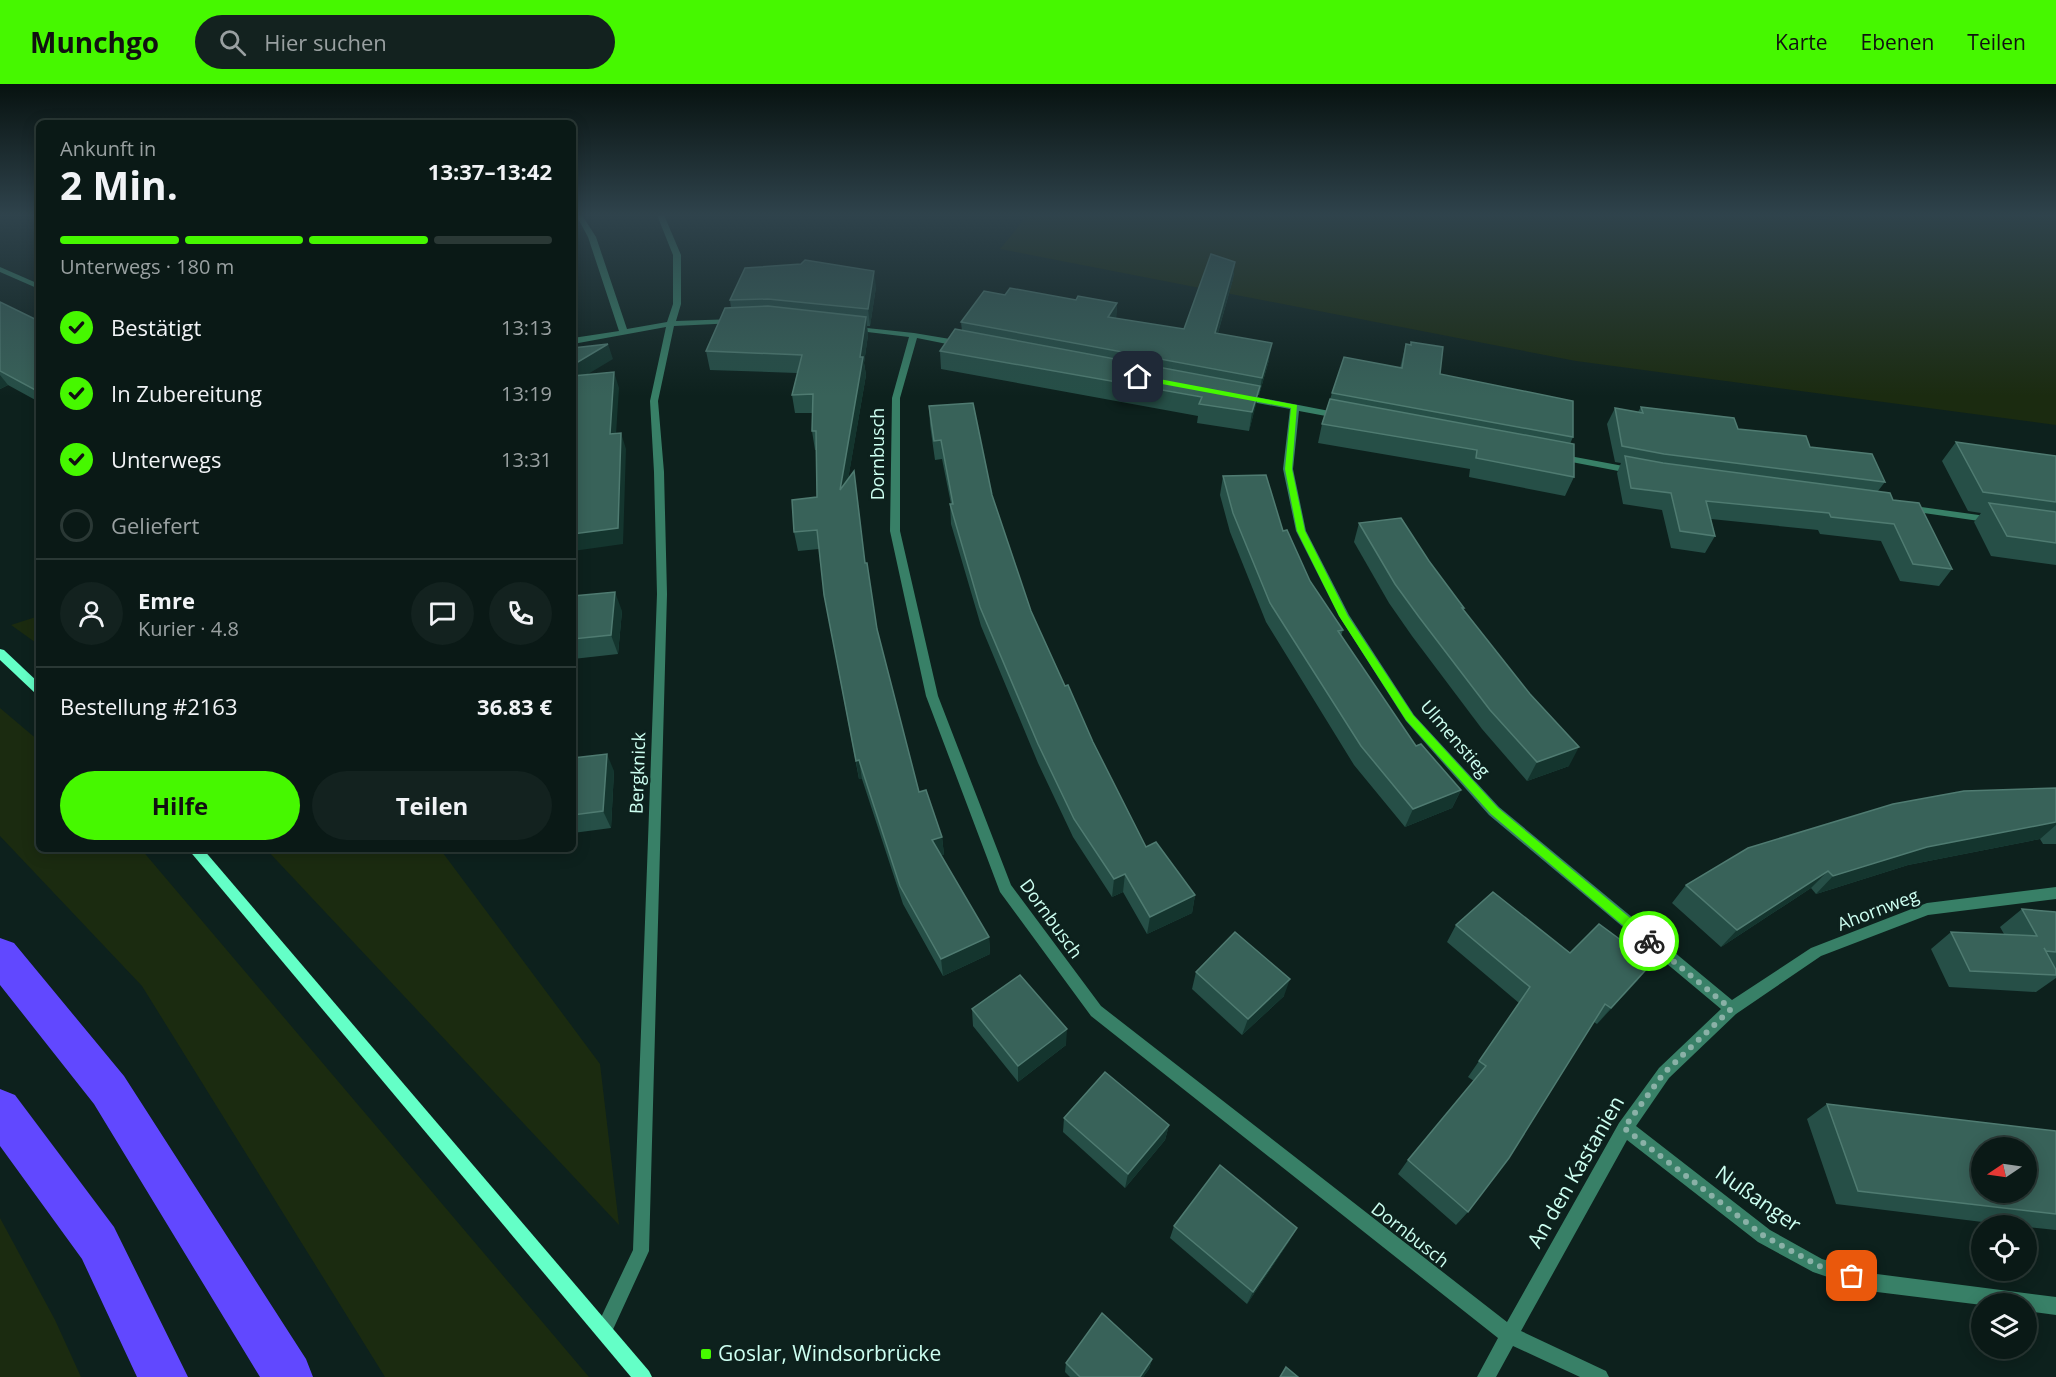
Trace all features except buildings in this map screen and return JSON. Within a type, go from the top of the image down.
[{"type":"highway","points":[[0,955],[109,1090],[288,1377]]},
{"type":"highway","points":[[0,1110],[98,1243],[163,1377]]},
{"type":"street","points":[[14,275],[36,286]]},
{"type":"street","points":[[605,275],[624,333]]},
{"type":"street","name":"Bergknick","points":[[604,1330],[641,1251],[662,594],[659,472],[654,401],[677,304],[677,275]]},
{"type":"street","points":[[576,341],[671,324],[748,321]]},
{"type":"street","points":[[844,327],[914,335],[972,346]]},
{"type":"street","name":"Dornbusch","points":[[914,335],[896,398],[895,531],[932,696],[1005,888],[1096,1011],[1509,1335]]},
{"type":"street","points":[[1225,394],[1353,418]]},
{"type":"street","name":"Ulmenstieg","points":[[1294,407],[1288,469],[1301,531],[1344,616],[1410,718],[1494,811],[1731,1009]]},
{"type":"street","points":[[1551,455],[1644,472]]},
{"type":"street","points":[[1902,508],[2007,522]]},
{"type":"street","points":[[0,653],[36,687]]},
{"type":"street","points":[[198,852],[643,1377]]},
{"type":"street","name":"Ahornweg","points":[[1731,1009],[1816,952],[1927,909],[2056,893]]},
{"type":"street","name":"An den Kastanien","points":[[1486,1377],[1624,1128],[1664,1073],[1731,1009]]},
{"type":"street","name":"Nußanger","points":[[1624,1128],[1764,1236],[1819,1266],[1869,1282],[2056,1306]]},
{"type":"street","points":[[1509,1335],[1600,1377]]},
{"type":"green space","points":[[1135,275],[2056,275],[2056,425],[1576,361]]},
{"type":"green space","points":[[36,617],[36,643],[11,625]]},
{"type":"green space","points":[[0,708],[36,738],[36,852],[144,852],[589,1377],[385,1377],[142,986],[0,836]]},
{"type":"green space","points":[[269,852],[442,852],[600,1064],[619,1225]]},
{"type":"green space","points":[[0,1218],[55,1320],[81,1377],[0,1377]]},
{"type":"way so far","points":[[1649,941],[1731,1009],[1664,1073],[1624,1128],[1764,1236],[1819,1266],[1852,1276]]},
{"type":"place","name":"Goslar, Windsorbrücke","points":[[706,1354]]},
{"type":"route","points":[[1138,377],[1294,407],[1288,469],[1301,531],[1344,616],[1410,718],[1494,811],[1649,941]]}]
